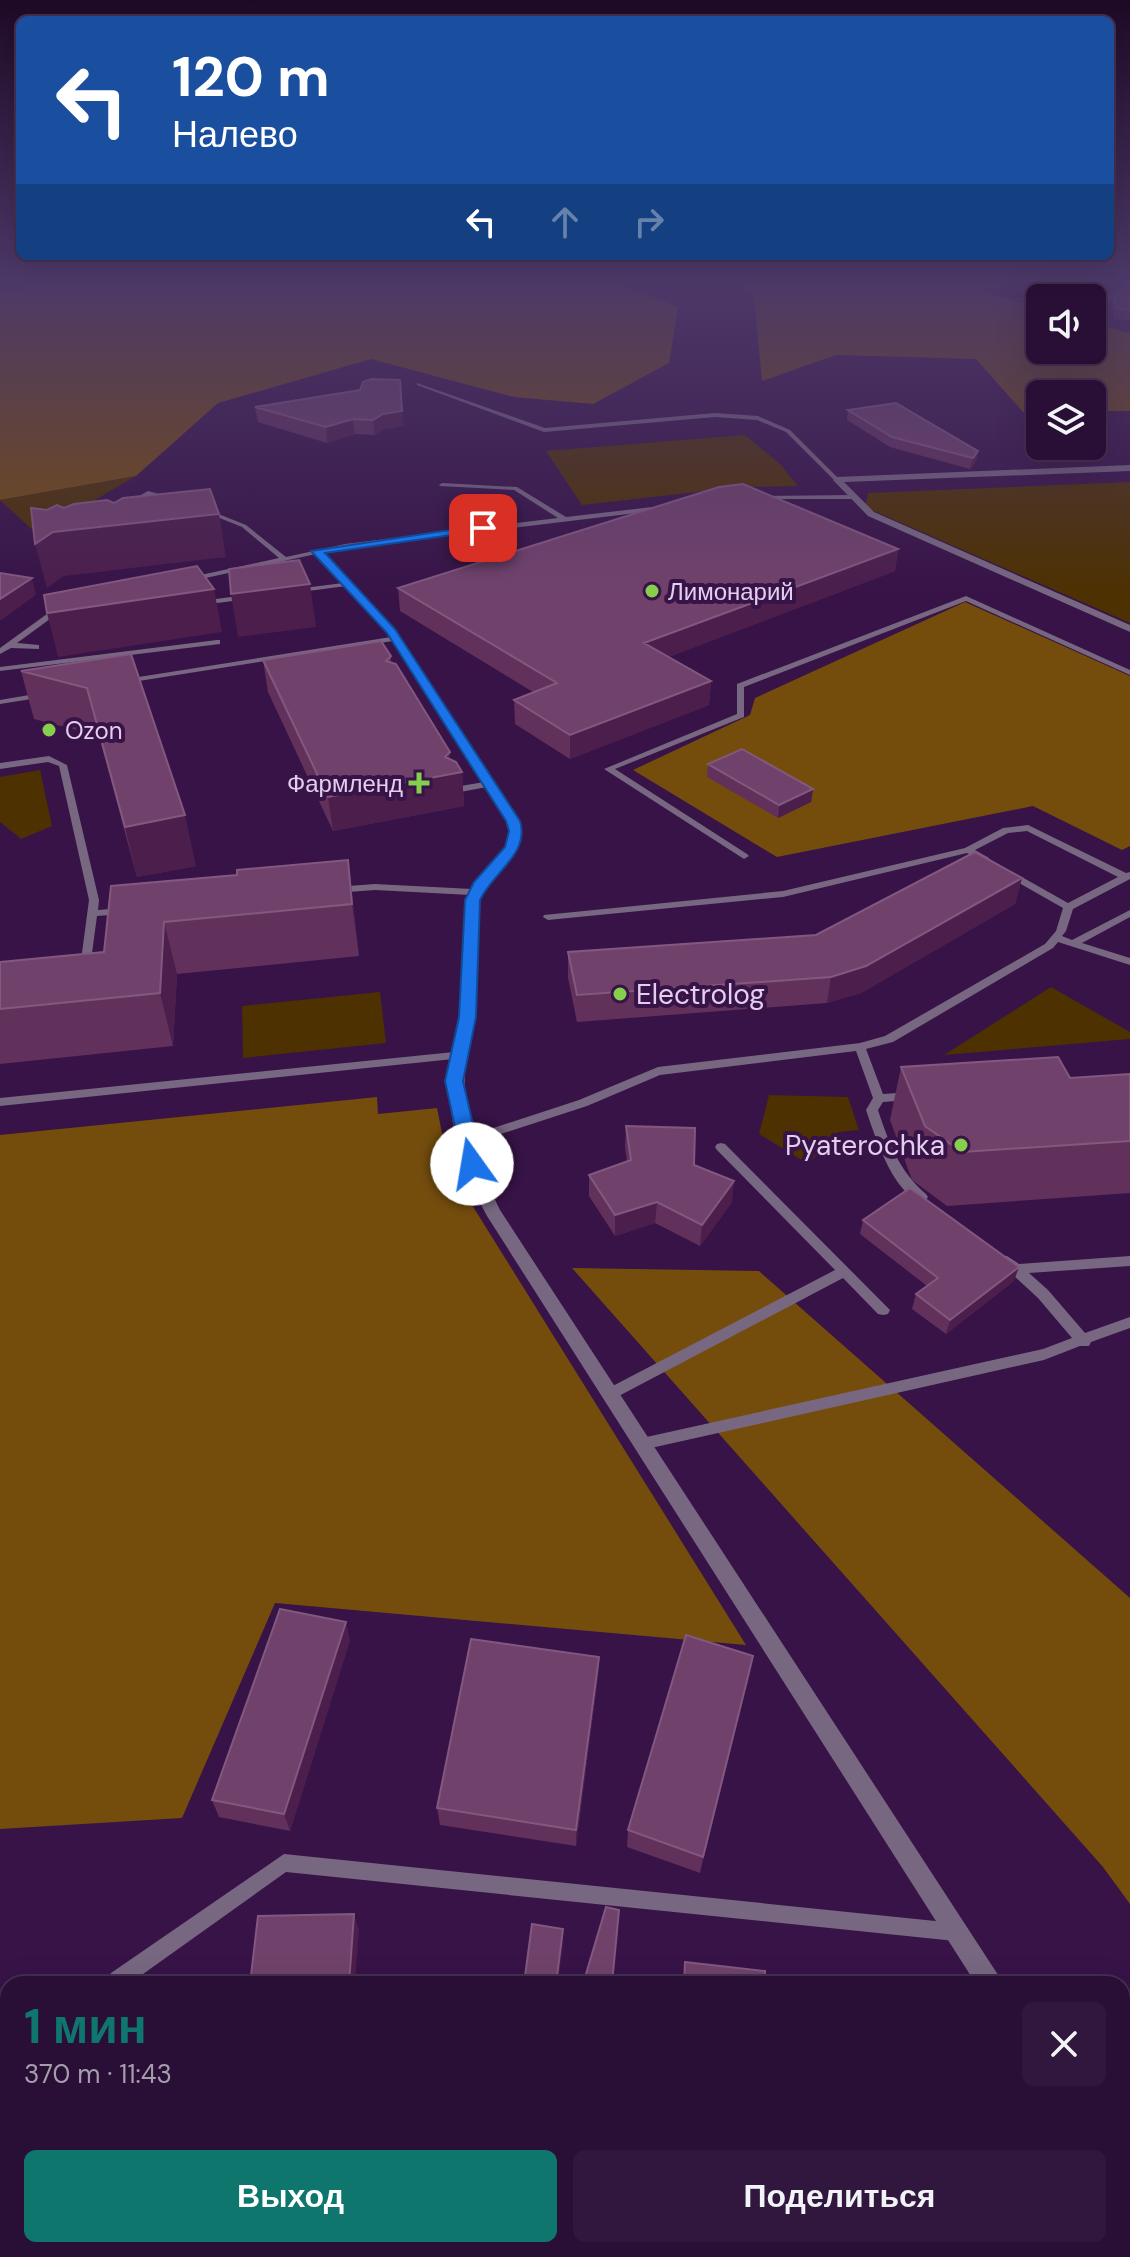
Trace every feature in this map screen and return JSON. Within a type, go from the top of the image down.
[{"type":"street","points":[[837,480],[1130,468]]},
{"type":"street","points":[[837,480],[871,514],[1130,629]]},
{"type":"street","points":[[459,1055],[454,1088],[472,1164],[493,1212],[986,1976]]},
{"type":"lane","points":[[423,385],[544,430],[715,415],[758,418],[788,431],[837,480]]},
{"type":"lane","points":[[442,485],[515,488],[565,519]]},
{"type":"lane","points":[[117,510],[151,493],[183,503],[172,510]]},
{"type":"lane","points":[[750,499],[851,497]]},
{"type":"lane","points":[[195,507],[244,526],[284,559]]},
{"type":"lane","points":[[184,581],[317,551],[673,507]]},
{"type":"lane","points":[[0,1102],[459,1055],[467,1017],[475,892],[512,848],[516,838],[513,821],[396,638],[317,551]]},
{"type":"lane","points":[[290,592],[348,584]]},
{"type":"lane","points":[[188,605],[261,595]]},
{"type":"lane","points":[[0,652],[75,597]]},
{"type":"lane","points":[[744,856],[608,769],[741,715],[740,686],[966,598],[1130,673]]},
{"type":"lane","points":[[37,625],[52,623]]},
{"type":"lane","points":[[119,683],[396,638]]},
{"type":"lane","points":[[0,669],[217,642]]},
{"type":"lane","points":[[9,645],[36,647]]},
{"type":"lane","points":[[393,661],[409,658]]},
{"type":"lane","points":[[412,689],[427,687]]},
{"type":"lane","points":[[0,702],[45,694]]},
{"type":"lane","points":[[0,766],[49,759],[63,765],[94,896],[86,967],[77,977]]},
{"type":"lane","points":[[455,790],[489,784]]},
{"type":"lane","points":[[548,917],[783,894],[968,850],[1006,830],[1028,828],[1128,876]]},
{"type":"lane","points":[[968,850],[1068,907]]},
{"type":"lane","points":[[467,1141],[583,1103],[658,1071],[860,1047],[904,1032],[1057,938],[1068,907],[1128,876]]},
{"type":"lane","points":[[318,892],[375,887],[475,892]]},
{"type":"lane","points":[[93,913],[136,909]]},
{"type":"lane","points":[[1074,943],[1130,913]]},
{"type":"lane","points":[[1057,938],[1130,962]]},
{"type":"lane","points":[[860,1047],[879,1098]]},
{"type":"lane","points":[[879,1098],[926,1095]]},
{"type":"lane","points":[[879,1098],[872,1110],[892,1167],[905,1184],[939,1210]]},
{"type":"lane","points":[[721,1147],[883,1310]]},
{"type":"lane","points":[[997,1252],[1017,1269],[1084,1342]]},
{"type":"lane","points":[[1017,1269],[1130,1261]]},
{"type":"lane","points":[[610,1394],[845,1271]]},
{"type":"lane","points":[[642,1444],[1044,1354],[1084,1342],[1130,1322]]},
{"type":"lane","points":[[124,1976],[284,1863],[958,1933]]},
{"type":"shaded area","points":[[0,385],[279,385],[218,403],[136,476],[0,500]]},
{"type":"shaded area","points":[[470,385],[628,385],[593,404],[514,397]]},
{"type":"shaded area","points":[[999,385],[1026,385],[1026,412],[1023,412]]},
{"type":"shaded area","points":[[1106,385],[1130,385],[1130,411],[1106,411]]},
{"type":"shaded area","points":[[745,435],[780,464],[798,486],[741,487],[582,505],[546,451]]},
{"type":"shaded area","points":[[136,476],[37,534],[0,500]]},
{"type":"shaded area","points":[[1130,482],[1130,623],[865,507],[868,493]]},
{"type":"shaded area","points":[[965,602],[1130,676],[1130,846],[1122,850],[1033,806],[777,857],[633,770],[750,715],[755,698]]},
{"type":"shaded area","points":[[40,770],[52,826],[21,839],[0,822],[0,777]]},
{"type":"shaded area","points":[[1051,987],[1130,1032],[1130,1039],[944,1055]]},
{"type":"shaded area","points":[[380,992],[386,1043],[243,1058],[242,1006]]},
{"type":"shaded area","points":[[769,1095],[848,1097],[859,1130],[838,1132],[808,1164],[759,1134]]},
{"type":"shaded area","points":[[377,1097],[378,1114],[437,1108],[449,1168],[746,1645],[275,1603],[182,1818],[0,1829],[0,1135]]},
{"type":"shaded area","points":[[572,1268],[759,1271],[1130,1598],[1130,1904],[1103,1867]]},
{"type":"building","points":[[362,385],[400,385],[402,411],[383,414],[373,420],[353,419],[326,427],[255,407],[360,390]]},
{"type":"building","points":[[896,403],[978,451],[973,458],[892,437],[848,410]]},
{"type":"building","name":"Лимонарий","points":[[743,484],[898,549],[644,643],[711,681],[570,735],[514,700],[557,683],[398,588],[719,487]]},
{"type":"building","points":[[210,489],[219,514],[53,532],[35,544],[31,508],[47,510],[57,505],[64,508],[107,500],[114,503],[123,498]]},
{"type":"building","points":[[299,560],[310,584],[231,594],[229,569]]},
{"type":"building","points":[[197,566],[214,589],[47,613],[44,595]]},
{"type":"building","points":[[0,573],[32,578],[0,599]]},
{"type":"building","points":[[381,641],[391,656],[386,661],[396,664],[450,752],[445,757],[456,762],[462,772],[328,797],[263,660]]},
{"type":"building","points":[[131,654],[185,815],[125,827],[87,688],[21,671]]},
{"type":"building","points":[[742,749],[813,789],[779,805],[708,764]]},
{"type":"building","points":[[975,852],[1022,878],[866,966],[831,977],[577,995],[568,952],[816,935]]},
{"type":"building","points":[[348,860],[352,904],[164,922],[160,993],[0,1009],[0,962],[104,952],[111,886],[237,875],[237,870]]},
{"type":"building","points":[[1058,1057],[1070,1078],[1130,1074],[1130,1141],[962,1152],[925,1126],[901,1067]]},
{"type":"building","points":[[626,1126],[695,1128],[694,1165],[734,1181],[702,1225],[657,1202],[615,1215],[589,1175],[631,1160]]},
{"type":"building","points":[[910,1188],[1019,1267],[950,1320],[916,1294],[938,1278],[863,1220]]},
{"type":"building","points":[[280,1609],[346,1622],[284,1814],[212,1800]]},
{"type":"building","points":[[686,1635],[753,1656],[703,1857],[628,1830]]},
{"type":"building","points":[[471,1639],[599,1657],[576,1830],[437,1808]]},
{"type":"building","points":[[606,1907],[619,1910],[613,1976],[585,1976]]},
{"type":"building","points":[[354,1914],[350,1976],[251,1976],[258,1916]]},
{"type":"building","points":[[532,1924],[563,1929],[557,1976],[525,1976]]},
{"type":"building","points":[[685,1962],[765,1971],[765,1976],[684,1976]]},
{"type":"place","name":"Лимонарий","points":[[652,591]]},
{"type":"place","name":"Ozon","points":[[49,730]]},
{"type":"place","name":"Фармленд","points":[[419,783]]},
{"type":"place","name":"Electrolog","points":[[620,994]]},
{"type":"place","name":"Pyaterochka","points":[[961,1145]]},
{"type":"route","points":[[472,1164],[454,1081],[467,1017],[472,900],[479,885],[512,848],[516,831],[513,821],[391,631],[317,551],[483,528]]}]
